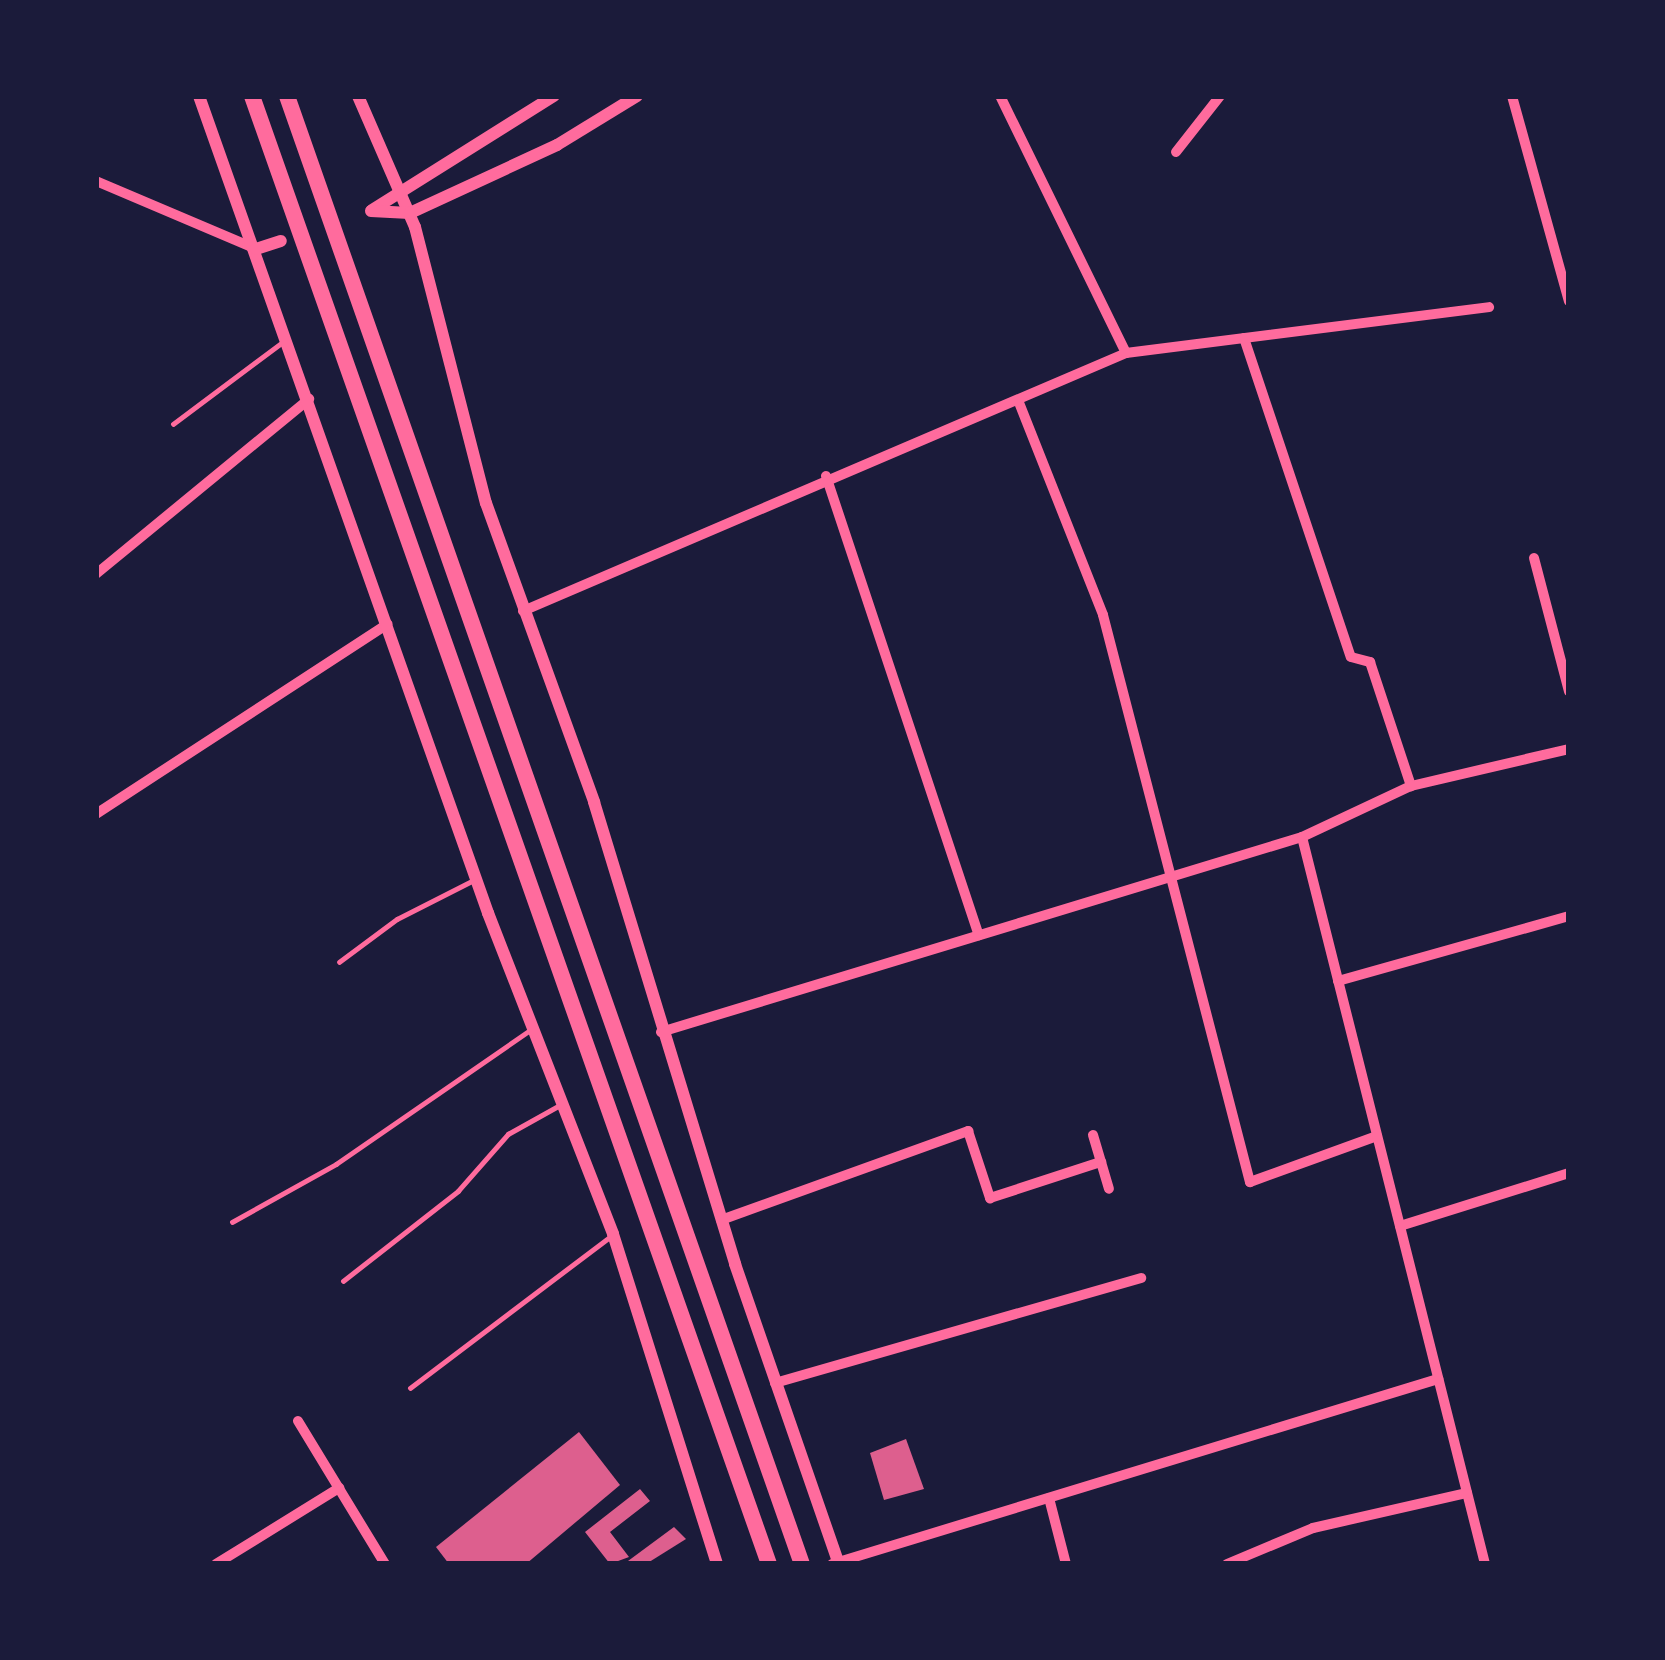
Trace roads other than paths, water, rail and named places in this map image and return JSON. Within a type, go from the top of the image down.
[{"type":"highway","points":[[252,96],[769,1564]]},
{"type":"highway","points":[[287,96],[802,1564]]},
{"type":"street","points":[[199,96],[476,879],[613,1234],[716,1564]]},
{"type":"street","points":[[358,96],[410,213],[523,611],[593,802],[721,1220],[836,1563],[1438,1378]]},
{"type":"street","points":[[554,96],[400,188],[370,211],[410,213],[557,145],[637,96]]},
{"type":"street","points":[[1000,96],[1126,353]]},
{"type":"street","points":[[1176,152],[1220,96]]},
{"type":"street","points":[[1512,96],[1569,301]]},
{"type":"street","points":[[96,182],[256,249],[281,241]]},
{"type":"street","points":[[523,611],[826,476],[1126,353],[1489,307]]},
{"type":"street","points":[[1244,338],[1351,657],[1370,662],[1411,786]]},
{"type":"street","points":[[96,574],[310,399]]},
{"type":"street","points":[[1018,400],[1103,615],[1250,1182],[1377,1136]]},
{"type":"street","points":[[826,476],[979,935]]},
{"type":"street","points":[[1534,558],[1569,691]]},
{"type":"street","points":[[96,814],[388,624]]},
{"type":"street","points":[[661,1032],[1302,837],[1411,786],[1569,748]]},
{"type":"street","points":[[1302,837],[1485,1564]]},
{"type":"street","points":[[1338,981],[1569,916]]},
{"type":"street","points":[[721,1220],[968,1131],[990,1198],[1101,1162]]},
{"type":"street","points":[[1094,1135],[1108,1189]]},
{"type":"street","points":[[1400,1226],[1569,1173]]},
{"type":"street","points":[[775,1383],[1141,1279]]},
{"type":"street","points":[[298,1421],[385,1564]]},
{"type":"street","points":[[216,1564],[339,1489]]},
{"type":"street","points":[[1228,1564],[1312,1528],[1467,1492]]},
{"type":"street","points":[[1049,1498],[1066,1564]]},
{"type":"lane","points":[[173,424],[288,338]]},
{"type":"lane","points":[[339,962],[397,919],[476,879]]},
{"type":"lane","points":[[232,1222],[336,1164],[532,1029]]},
{"type":"lane","points":[[343,1281],[458,1191],[508,1134],[561,1104]]},
{"type":"lane","points":[[410,1388],[613,1234]]}]
